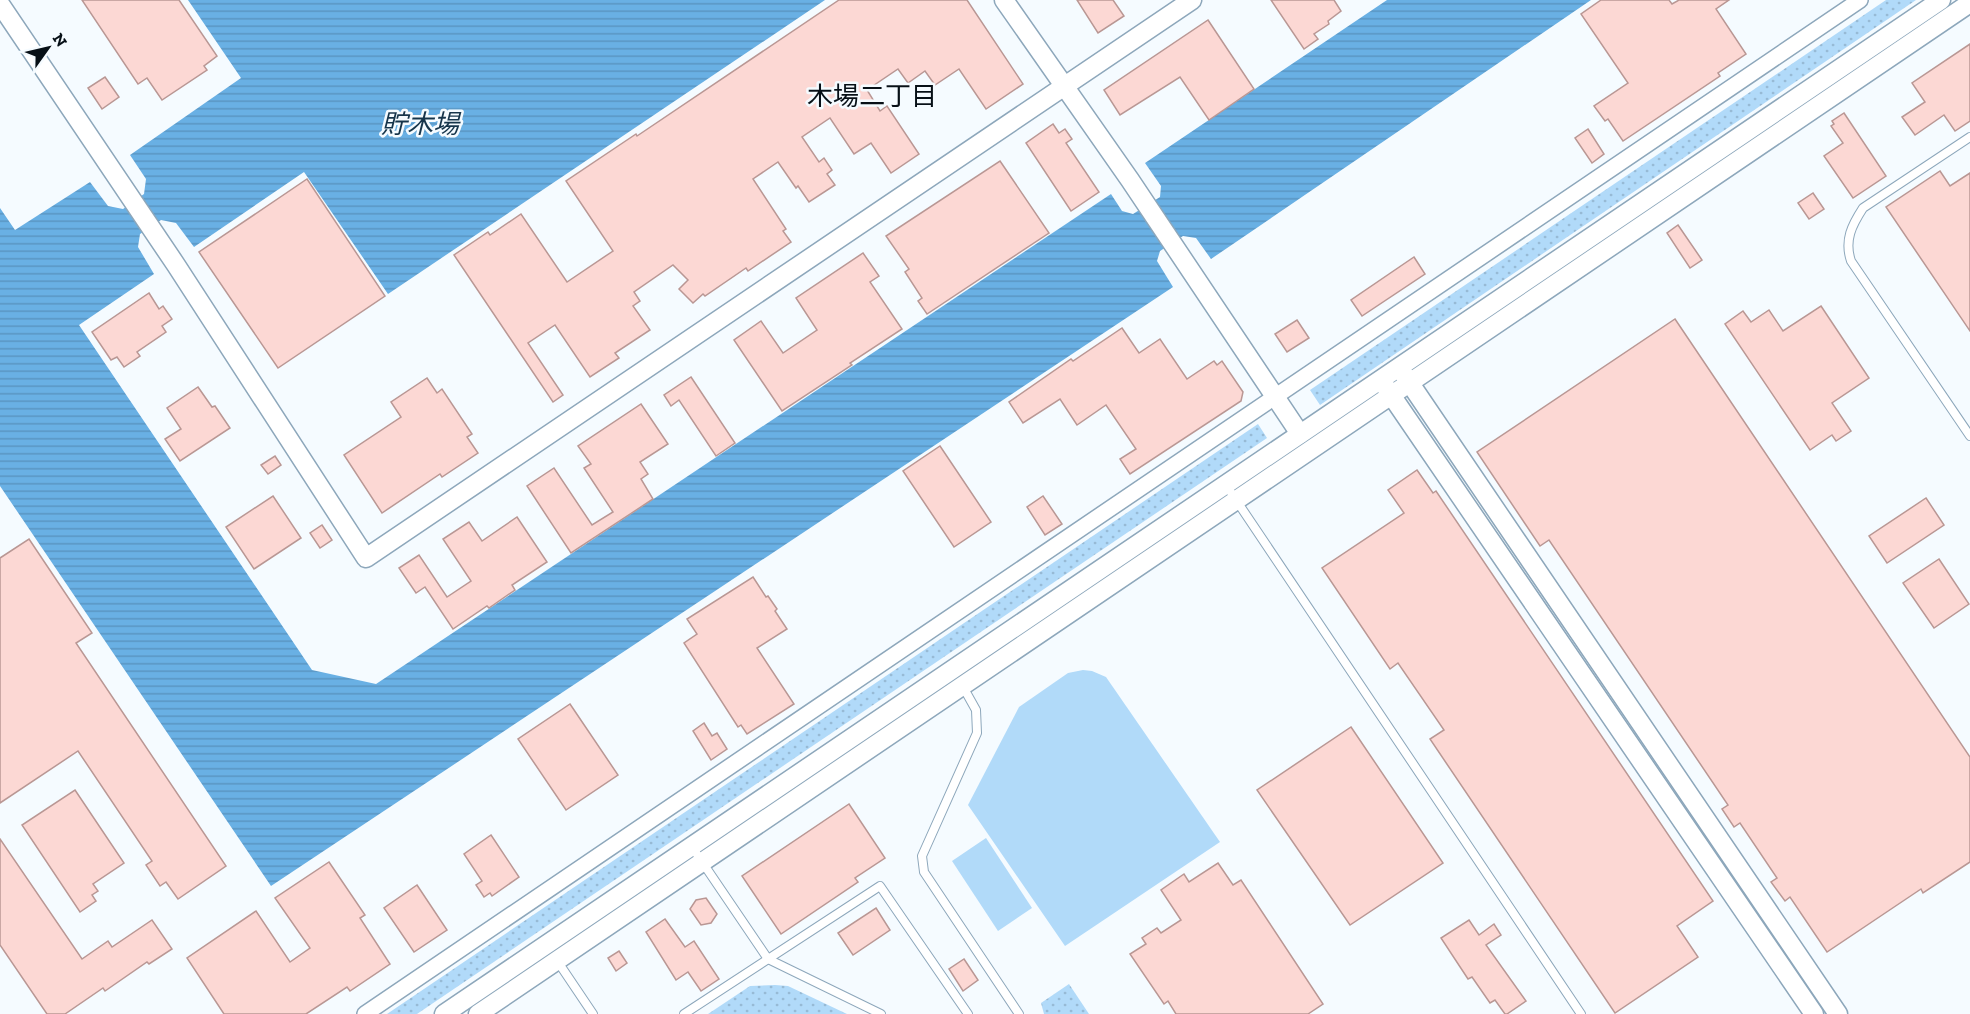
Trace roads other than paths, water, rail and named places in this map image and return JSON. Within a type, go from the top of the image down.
[{"type":"street","points":[[1004,0],[1130,180],[1300,434]]},
{"type":"street","points":[[0,4],[176,265],[366,558],[1192,0]]},
{"type":"street","points":[[365,1014],[1860,0]]},
{"type":"street","points":[[444,1014],[963,687],[1231,492],[1300,434],[1941,0]]},
{"type":"street","points":[[478,1014],[557,960],[698,854],[954,670],[1231,492],[1392,396],[1970,3]]},
{"type":"street","points":[[1399,367],[1838,1014]]},
{"type":"street","points":[[1380,379],[1814,1014]]},
{"type":"lane","points":[[1970,137],[1863,208],[1853,223],[1847,250],[1851,261],[1970,436]]},
{"type":"lane","points":[[1231,492],[1581,1014]]},
{"type":"lane","points":[[954,670],[976,710],[977,733],[922,856],[922,865],[924,872],[1015,1013]]},
{"type":"lane","points":[[698,854],[768,959],[880,1014]]},
{"type":"lane","points":[[684,1014],[880,885],[968,1014]]},
{"type":"lane","points":[[557,960],[593,1014]]},
{"type":"water","name":"貯木場","points":[[188,0],[825,0],[388,294],[304,172],[194,247],[176,223],[161,220],[140,234],[138,247],[154,274],[79,325],[312,670],[376,684],[1111,194],[1122,211],[1133,214],[1160,197],[1161,186],[1145,163],[1387,0],[1591,0],[1211,259],[1196,238],[1183,236],[1160,251],[1157,261],[1173,287],[271,886],[0,486],[0,208],[15,230],[90,182],[108,206],[123,209],[144,194],[146,179],[130,155],[241,78]]},
{"type":"district","name":"木場二丁目","points":[[872,96]]}]
